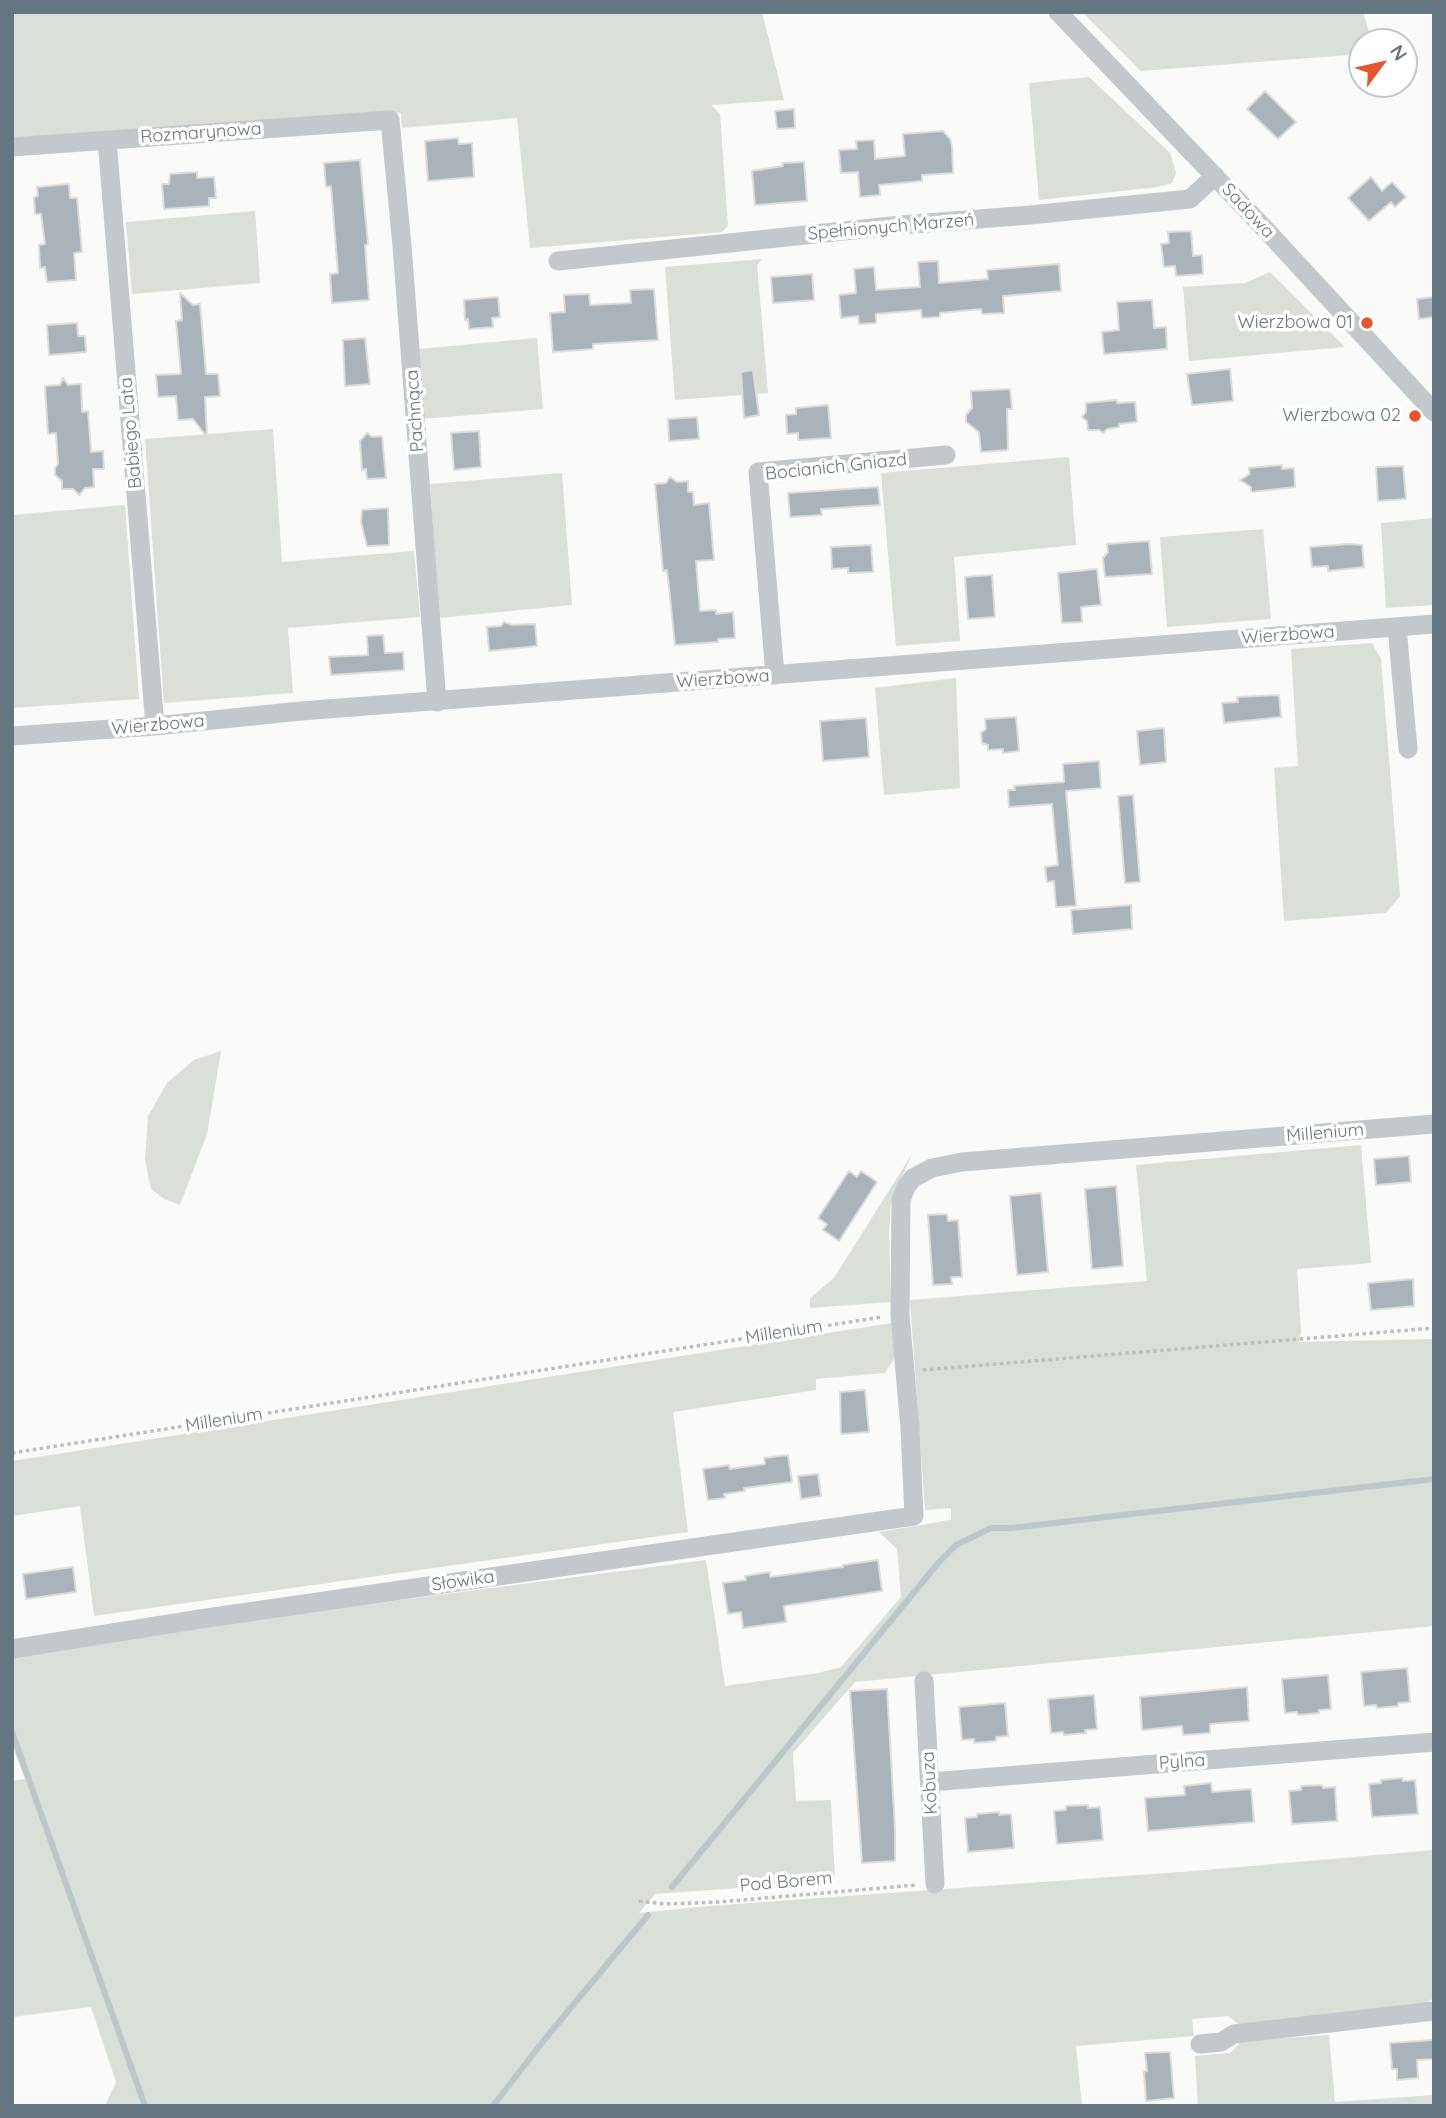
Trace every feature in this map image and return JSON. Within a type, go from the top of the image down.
[{"type":"street","name":"Sadowa","points":[[1058,12],[1434,412]]},
{"type":"street","name":"Rozmarynowa","points":[[12,147],[390,120]]},
{"type":"street","name":"Pachnąca","points":[[390,120],[437,702]]},
{"type":"street","name":"Babiego Lata","points":[[107,140],[155,726]]},
{"type":"street","name":"Spełnionych Marzeń","points":[[558,261],[901,225],[1190,199],[1215,176]]},
{"type":"street","name":"Bocianich Gniazd","points":[[775,675],[758,472],[946,455]]},
{"type":"street","name":"Wierzbowa","points":[[12,736],[155,726],[301,711],[1434,624]]},
{"type":"street","points":[[1397,627],[1408,749]]},
{"type":"street","name":"Millenium","points":[[900,1315],[901,1200],[913,1178],[932,1168],[962,1162],[1434,1125]]},
{"type":"street","points":[[900,1315],[905,1372]]},
{"type":"street","name":"Słowika","points":[[12,1648],[914,1516],[905,1372]]},
{"type":"street","name":"Kobuza","points":[[924,1681],[935,1884]]},
{"type":"street","name":"Pylna","points":[[930,1782],[1434,1742]]},
{"type":"street","points":[[1200,2044],[1221,2042],[1234,2034],[1434,2011]]},
{"type":"path","name":"Millenium","points":[[12,1453],[900,1315]]},
{"type":"path","points":[[905,1372],[1434,1328]]},
{"type":"path","name":"Pod Borem","points":[[639,1901],[665,1904],[719,1902],[935,1884]]},
{"type":"shaded area","points":[[12,12],[762,12],[784,100],[711,105],[720,114],[728,226],[722,232],[530,248],[517,118],[402,128],[401,113],[12,141]]},
{"type":"shaded area","points":[[1082,12],[1363,12],[1368,28],[1348,28],[1348,55],[1141,71]]},
{"type":"shaded area","points":[[1089,77],[1170,153],[1176,173],[1172,183],[1158,187],[1039,200],[1029,83]]},
{"type":"shaded area","points":[[255,211],[260,283],[132,294],[126,222]]},
{"type":"shaded area","points":[[763,259],[757,265],[768,393],[675,400],[665,267]]},
{"type":"shaded area","points":[[1270,272],[1345,347],[1189,361],[1183,287],[1245,283]]},
{"type":"shaded area","points":[[537,338],[543,409],[422,419],[419,349]]},
{"type":"shaded area","points":[[273,429],[282,562],[414,551],[420,617],[288,628],[293,693],[164,703],[145,439]]},
{"type":"shaded area","points":[[1069,457],[1076,545],[954,557],[960,641],[896,646],[881,473]]},
{"type":"shaded area","points":[[562,473],[572,605],[439,618],[430,484]]},
{"type":"shaded area","points":[[125,505],[139,699],[12,708],[12,515]]},
{"type":"shaded area","points":[[1434,518],[1434,605],[1386,608],[1381,523]]},
{"type":"shaded area","points":[[1263,529],[1271,619],[1167,627],[1160,537]]},
{"type":"shaded area","points":[[1372,643],[1381,659],[1400,896],[1386,913],[1284,921],[1274,768],[1298,766],[1291,649]]},
{"type":"shaded area","points":[[956,678],[960,788],[884,795],[875,688]]},
{"type":"shaded area","points":[[221,1051],[207,1134],[180,1205],[164,1199],[151,1189],[145,1160],[148,1116],[167,1083],[194,1060]]},
{"type":"shaded area","points":[[1361,1145],[1371,1263],[1297,1269],[1301,1332],[1299,1342],[1434,1339],[1434,1626],[855,1682],[793,1753],[796,1801],[831,1800],[835,1881],[655,1894],[639,1913],[1434,1850],[1434,1998],[1417,2008],[1241,2026],[1228,2016],[1192,2019],[1194,2036],[1076,2046],[1082,2106],[105,2106],[116,2082],[91,2007],[12,2017],[12,1781],[25,1779],[12,1745],[12,1655],[308,1612],[706,1560],[725,1686],[818,1673],[841,1667],[901,1597],[897,1549],[879,1532],[951,1520],[951,1508],[925,1510],[910,1300],[1147,1281],[1136,1165]]},
{"type":"shaded area","points":[[912,1154],[891,1203],[891,1302],[810,1308],[810,1298],[834,1278]]},
{"type":"shaded area","points":[[892,1323],[895,1357],[885,1373],[816,1379],[816,1390],[673,1412],[688,1532],[94,1616],[80,1506],[12,1516],[12,1461]]},
{"type":"shaded area","points":[[1329,2035],[1335,2102],[1434,2095],[1434,2106],[1198,2106],[1195,2056],[1230,2053],[1242,2041]]},
{"type":"building","points":[[1265,91],[1296,122],[1278,139],[1247,109]]},
{"type":"building","points":[[794,109],[795,128],[777,129],[775,111]]},
{"type":"building","points":[[943,131],[952,146],[953,173],[922,175],[922,181],[879,185],[880,195],[860,197],[858,172],[841,173],[839,150],[857,149],[856,141],[874,140],[875,159],[905,156],[903,134]]},
{"type":"building","points":[[458,138],[459,144],[472,143],[474,177],[428,181],[425,141]]},
{"type":"building","points":[[360,160],[368,244],[365,245],[369,300],[332,303],[330,274],[338,273],[331,186],[326,187],[324,163]]},
{"type":"building","points":[[804,162],[807,201],[755,205],[752,171],[783,166],[782,163]]},
{"type":"building","points":[[197,172],[197,178],[214,177],[216,198],[209,198],[209,206],[164,209],[162,184],[169,184],[170,174]]},
{"type":"building","points":[[1371,177],[1382,191],[1392,182],[1406,197],[1395,207],[1391,202],[1369,221],[1348,198]]},
{"type":"building","points":[[69,184],[70,198],[77,198],[82,252],[74,253],[76,280],[47,282],[45,267],[40,268],[39,245],[45,244],[41,214],[35,214],[34,197],[38,196],[37,187]]},
{"type":"building","points":[[1191,231],[1193,256],[1202,255],[1203,274],[1176,276],[1175,266],[1164,267],[1161,244],[1169,243],[1168,232]]},
{"type":"building","points":[[938,261],[939,283],[988,279],[987,270],[1059,264],[1061,291],[1003,296],[1004,313],[982,314],[981,309],[940,313],[940,317],[922,318],[921,310],[876,314],[876,323],[859,324],[858,316],[841,318],[839,295],[856,293],[854,269],[874,267],[876,290],[920,287],[918,262]]},
{"type":"building","points":[[812,274],[814,300],[773,303],[771,277]]},
{"type":"building","points":[[654,289],[658,340],[593,344],[593,349],[553,352],[550,313],[565,312],[564,295],[589,294],[590,305],[631,303],[630,290]]},
{"type":"building","points":[[180,293],[193,305],[200,304],[206,374],[218,374],[220,396],[205,397],[207,437],[193,419],[178,420],[176,396],[158,397],[156,375],[181,374],[176,321],[182,320]]},
{"type":"building","points":[[498,297],[500,317],[492,318],[493,327],[469,329],[468,319],[465,320],[464,300]]},
{"type":"building","points":[[1434,297],[1434,317],[1419,319],[1417,299]]},
{"type":"building","points":[[1152,300],[1154,328],[1166,327],[1167,349],[1104,354],[1102,332],[1119,330],[1117,302]]},
{"type":"building","points":[[77,323],[78,336],[85,336],[86,352],[49,355],[47,325]]},
{"type":"building","points":[[365,338],[370,384],[345,386],[343,340]]},
{"type":"building","points":[[1230,369],[1233,401],[1192,405],[1187,374]]},
{"type":"building","points":[[753,370],[759,415],[744,418],[741,372]]},
{"type":"building","points":[[63,378],[68,385],[81,384],[82,412],[88,411],[91,452],[103,451],[104,469],[93,469],[94,487],[85,488],[79,495],[73,489],[62,489],[62,481],[55,475],[58,464],[56,433],[48,434],[45,386],[60,385]]},
{"type":"building","points":[[1010,389],[1012,409],[1007,409],[1008,450],[981,452],[979,432],[966,422],[966,415],[972,408],[971,391]]},
{"type":"building","points":[[1117,400],[1117,403],[1135,402],[1137,422],[1119,424],[1119,427],[1107,429],[1103,433],[1099,430],[1088,430],[1087,421],[1082,417],[1086,412],[1086,403]]},
{"type":"building","points":[[828,405],[831,438],[798,440],[798,433],[787,434],[786,415],[796,414],[796,408]]},
{"type":"building","points":[[697,417],[699,439],[669,441],[668,419]]},
{"type":"building","points":[[479,431],[481,467],[454,470],[451,433]]},
{"type":"building","points":[[367,433],[372,437],[382,436],[386,478],[367,479],[366,469],[362,470],[360,441]]},
{"type":"building","points":[[1282,465],[1282,469],[1294,468],[1295,487],[1251,492],[1251,487],[1240,480],[1250,474],[1249,468]]},
{"type":"building","points":[[1403,466],[1406,499],[1378,501],[1376,467]]},
{"type":"building","points":[[670,477],[677,482],[688,481],[688,492],[693,492],[694,505],[709,503],[714,560],[696,561],[700,611],[716,610],[716,614],[733,612],[735,638],[675,645],[667,570],[663,571],[655,484],[666,483]]},
{"type":"building","points":[[878,487],[880,505],[821,509],[822,515],[790,517],[788,493]]},
{"type":"building","points":[[388,508],[389,545],[367,546],[361,522],[362,510]]},
{"type":"building","points":[[1149,541],[1152,574],[1105,577],[1103,558],[1108,552],[1107,544]]},
{"type":"building","points":[[871,545],[873,572],[848,573],[848,568],[832,569],[831,547]]},
{"type":"building","points":[[1362,545],[1364,567],[1328,571],[1328,566],[1312,567],[1310,547]]},
{"type":"building","points":[[1097,569],[1101,605],[1081,607],[1082,622],[1062,623],[1058,573]]},
{"type":"building","points":[[992,575],[995,617],[968,619],[965,577]]},
{"type":"building","points":[[504,622],[512,625],[535,624],[537,646],[489,651],[487,627],[501,626]]},
{"type":"building","points":[[383,635],[385,653],[403,652],[404,670],[331,675],[329,657],[368,655],[367,636]]},
{"type":"building","points":[[1279,695],[1281,717],[1224,723],[1222,703],[1238,702],[1237,697]]},
{"type":"building","points":[[1016,717],[1019,751],[1003,753],[1003,749],[988,750],[988,745],[982,743],[981,733],[986,729],[985,719]]},
{"type":"building","points":[[866,718],[869,757],[823,761],[820,721]]},
{"type":"building","points":[[1164,728],[1166,762],[1140,765],[1137,731]]},
{"type":"building","points":[[1099,761],[1101,788],[1066,791],[1076,906],[1056,907],[1054,881],[1047,882],[1045,867],[1058,865],[1052,804],[1009,807],[1008,790],[1015,790],[1014,786],[1064,782],[1063,764]]},
{"type":"building","points":[[1133,795],[1140,882],[1125,883],[1118,796]]},
{"type":"building","points":[[1131,905],[1132,929],[1073,934],[1071,910]]},
{"type":"building","points":[[1409,1156],[1411,1182],[1376,1185],[1374,1159]]},
{"type":"building","points":[[849,1171],[857,1177],[861,1171],[877,1182],[839,1241],[823,1230],[827,1224],[818,1218]]},
{"type":"building","points":[[1116,1186],[1123,1266],[1092,1269],[1085,1189]]},
{"type":"building","points":[[1041,1193],[1048,1272],[1017,1275],[1010,1196]]},
{"type":"building","points":[[947,1214],[948,1221],[958,1220],[962,1277],[951,1277],[952,1284],[933,1285],[928,1215]]},
{"type":"building","points":[[1413,1279],[1414,1306],[1371,1310],[1368,1283]]},
{"type":"building","points":[[865,1390],[869,1432],[841,1434],[840,1392]]},
{"type":"building","points":[[788,1455],[792,1482],[744,1488],[745,1491],[724,1494],[725,1498],[708,1500],[703,1469],[729,1465],[730,1469],[765,1464],[764,1458]]},
{"type":"building","points":[[818,1474],[821,1496],[801,1499],[798,1476]]},
{"type":"building","points":[[878,1560],[882,1591],[784,1606],[786,1622],[743,1628],[741,1612],[728,1614],[723,1583],[746,1580],[745,1576],[770,1572],[770,1577]]},
{"type":"building","points":[[73,1567],[76,1592],[26,1599],[23,1574]]},
{"type":"building","points":[[1407,1668],[1410,1702],[1377,1708],[1376,1705],[1364,1706],[1361,1672]]},
{"type":"building","points":[[1328,1675],[1331,1709],[1298,1715],[1297,1712],[1285,1713],[1282,1679]]},
{"type":"building","points":[[1247,1687],[1249,1721],[1210,1724],[1210,1733],[1183,1735],[1182,1726],[1142,1730],[1140,1697]]},
{"type":"building","points":[[887,1689],[895,1861],[862,1863],[850,1691]]},
{"type":"building","points":[[1094,1695],[1097,1729],[1064,1735],[1063,1732],[1051,1733],[1048,1699]]},
{"type":"building","points":[[1005,1703],[1008,1736],[996,1737],[996,1741],[974,1743],[974,1739],[962,1740],[959,1707]]},
{"type":"building","points":[[1402,1778],[1403,1781],[1415,1780],[1418,1814],[1372,1817],[1369,1784]]},
{"type":"building","points":[[1211,1783],[1212,1792],[1251,1789],[1254,1822],[1148,1831],[1145,1798],[1185,1795],[1184,1786]]},
{"type":"building","points":[[1322,1785],[1323,1788],[1335,1787],[1337,1821],[1292,1824],[1289,1791],[1301,1790],[1301,1786]]},
{"type":"building","points":[[1088,1805],[1088,1808],[1100,1807],[1103,1840],[1057,1844],[1054,1811],[1066,1810],[1066,1806]]},
{"type":"building","points":[[999,1812],[999,1815],[1011,1814],[1014,1848],[968,1852],[965,1818]]},
{"type":"building","points":[[1434,2040],[1434,2059],[1417,2060],[1418,2078],[1397,2080],[1397,2069],[1392,2069],[1390,2043]]},
{"type":"building","points":[[1170,2052],[1174,2098],[1146,2101],[1145,2053]]},
{"type":"waterway","points":[[672,1887],[939,1562],[956,1545],[991,1528],[1011,1528],[1434,1479]]},
{"type":"waterway","points":[[12,1732],[145,2106]]},
{"type":"waterway","points":[[493,2106],[648,1915]]},
{"type":"place","name":"Wierzbowa 01","points":[[1367,323]]},
{"type":"place","name":"Wierzbowa 02","points":[[1415,416]]}]
